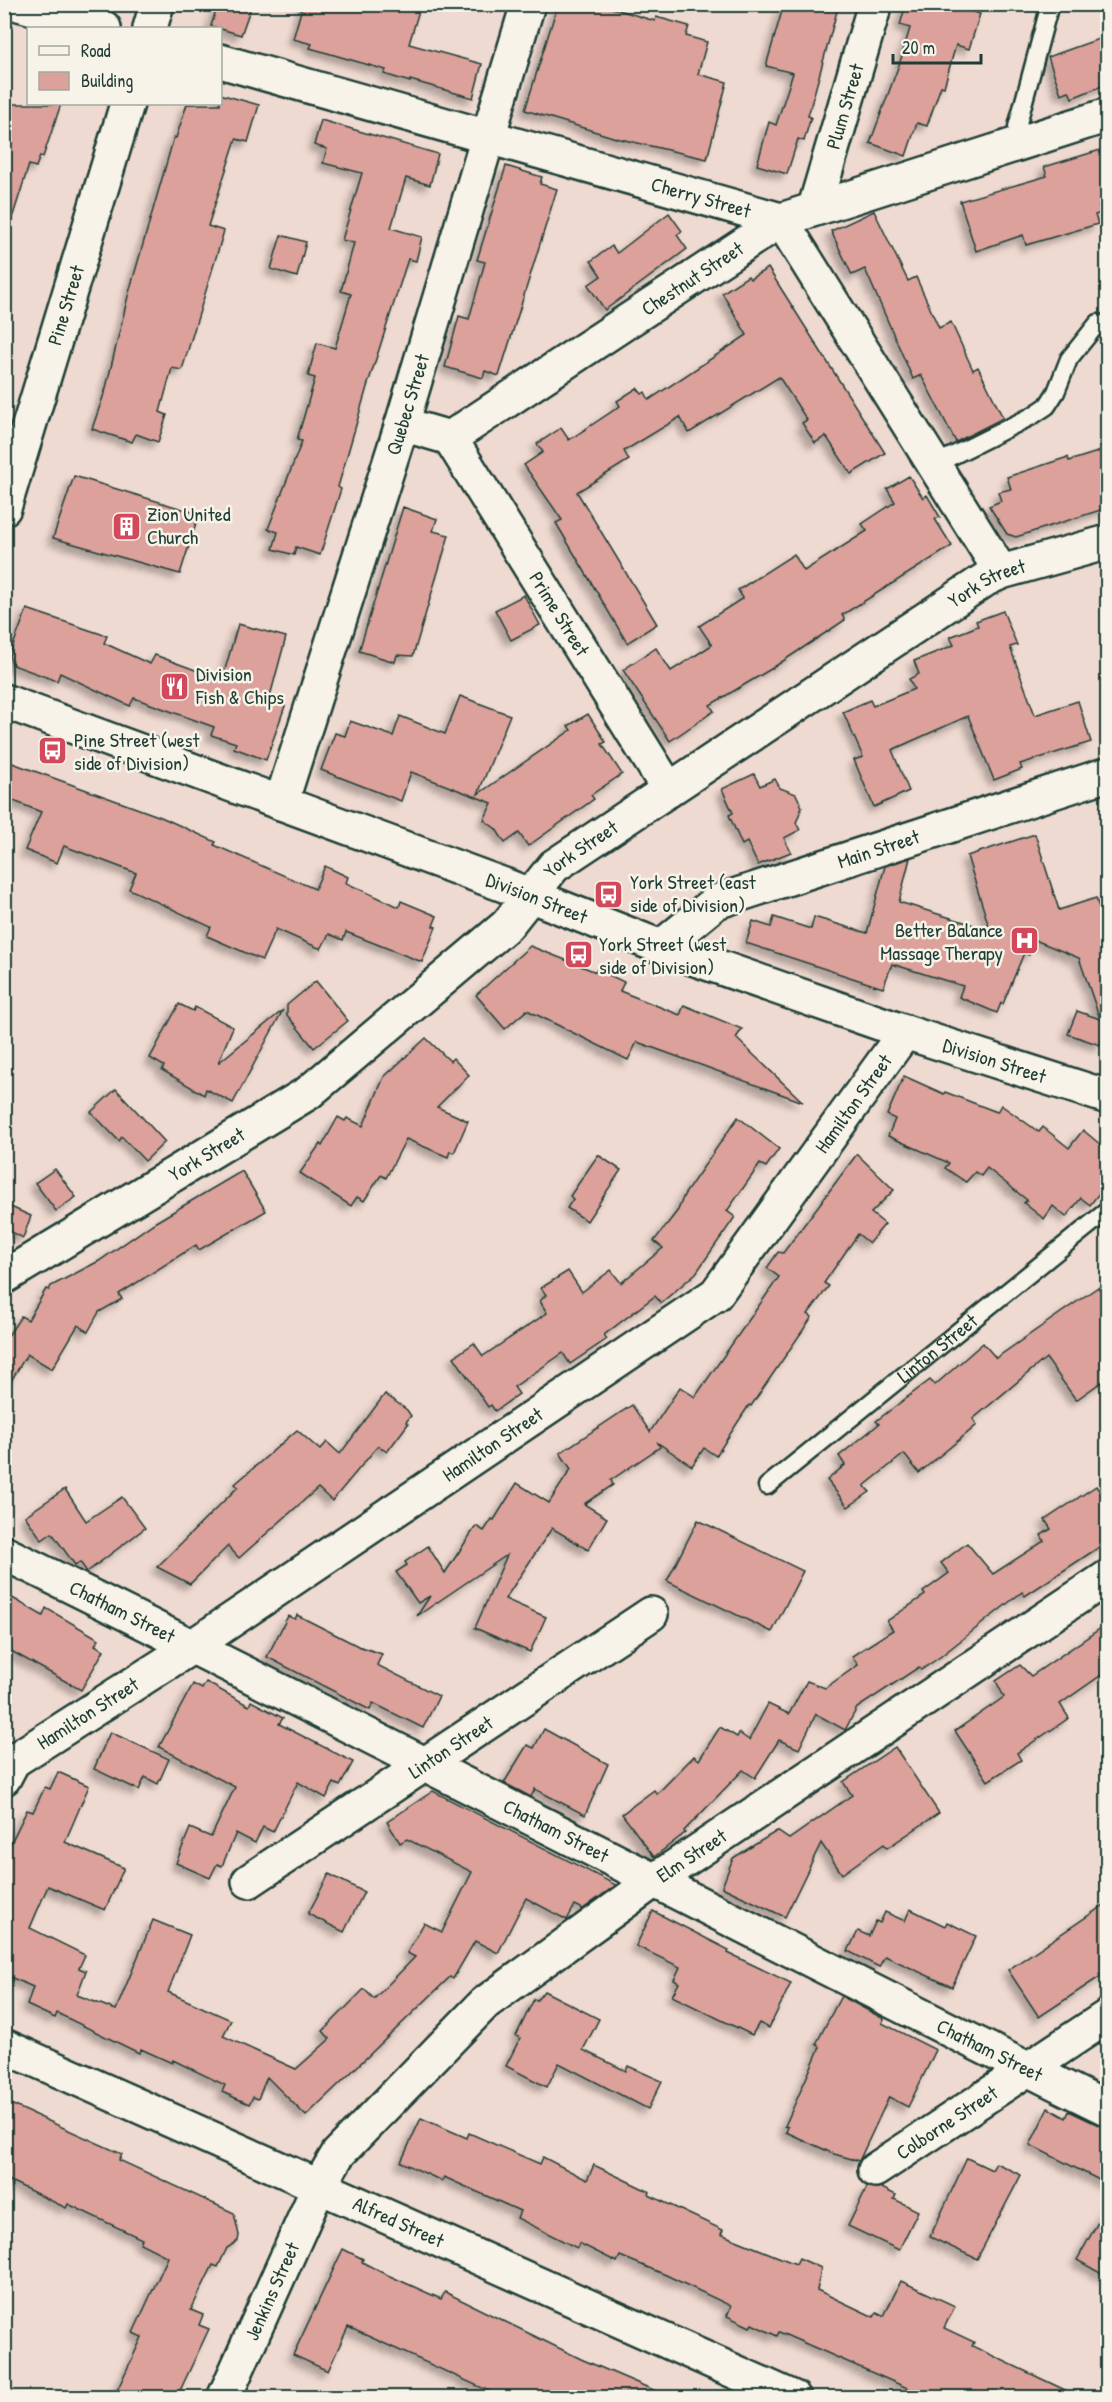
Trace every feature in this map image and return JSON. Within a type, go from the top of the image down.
[{"type":"street","points":[[19,4],[100,27]]},
{"type":"street","points":[[150,27],[158,4]]},
{"type":"street","name":"Quebec Street","points":[[280,803],[402,424],[528,4]]},
{"type":"street","name":"Plum Street","points":[[815,207],[875,4]]},
{"type":"street","name":"Cherry Street","points":[[222,62],[782,220]]},
{"type":"street","name":"Pine Street","points":[[4,508],[127,105]]},
{"type":"street","name":"Chestnut Street","points":[[450,438],[782,220],[815,207],[1107,115]]},
{"type":"street","points":[[782,220],[1001,572]]},
{"type":"street","points":[[402,424],[450,438]]},
{"type":"street","name":"Prime Street","points":[[450,438],[669,790]]},
{"type":"street","name":"York Street","points":[[4,1277],[308,1093],[507,925],[554,866],[986,579],[1001,572],[1107,542]]},
{"type":"street","name":"Division Street","points":[[4,701],[530,896],[661,947],[905,1032],[1107,1097]]},
{"type":"street","name":"Main Street","points":[[661,947],[717,902],[1107,774]]},
{"type":"street","name":"Hamilton Street","points":[[4,1778],[13,1761],[193,1646],[716,1294],[905,1032]]},
{"type":"street","name":"Chatham Street","points":[[4,1553],[193,1646],[652,1882],[1107,2109]]},
{"type":"street","name":"Elm Street","points":[[319,2186],[338,2154],[484,2003],[652,1882],[1107,1577]]},
{"type":"street","name":"Linton Street","points":[[249,1881],[427,1766],[651,1614]]},
{"type":"street","name":"Colborne Street","points":[[875,2170],[1107,2016]]},
{"type":"street","name":"Alfred Street","points":[[4,2046],[794,2397]]},
{"type":"street","name":"Jenkins Street","points":[[224,2397],[319,2186]]},
{"type":"lane","points":[[1021,142],[1017,126],[1050,4]]},
{"type":"lane","points":[[934,465],[1032,416],[1047,405],[1056,392],[1069,359],[1098,323]]},
{"type":"lane","name":"Linton Street","points":[[767,1486],[1107,1210]]},
{"type":"building","points":[[218,4],[252,4],[241,35],[222,29],[222,27],[211,26]]},
{"type":"building","points":[[303,4],[421,4],[409,44],[482,64],[473,98],[384,74],[386,70],[310,48],[312,44],[293,39]]},
{"type":"building","points":[[558,4],[599,4],[655,21],[656,17],[689,26],[686,36],[707,42],[698,74],[727,82],[707,159],[616,138],[525,110]]},
{"type":"building","points":[[784,4],[839,4],[808,116],[811,117],[804,141],[798,139],[787,174],[757,165],[769,122],[776,125],[793,73],[766,66]]},
{"type":"building","points":[[906,4],[972,4],[970,11],[980,14],[969,49],[956,45],[944,87],[941,86],[927,126],[917,123],[906,156],[870,143],[910,28],[900,25]]},
{"type":"building","points":[[1107,36],[1107,84],[1072,98],[1069,91],[1061,94],[1048,57]]},
{"type":"building","points":[[222,95],[259,105],[248,142],[236,139],[208,226],[224,231],[182,370],[172,368],[160,412],[167,415],[158,442],[136,434],[132,442],[92,429],[106,388],[128,296],[174,137],[176,138],[187,105],[222,105]]},
{"type":"building","points":[[9,104],[61,105],[43,157],[40,156],[36,167],[29,165],[10,225],[4,224],[4,105],[9,106]]},
{"type":"building","points":[[321,120],[438,154],[430,185],[406,178],[391,228],[422,237],[416,261],[408,259],[367,387],[338,487],[341,489],[320,555],[296,547],[294,555],[273,549],[278,532],[268,529],[302,441],[297,440],[315,378],[308,376],[317,343],[335,348],[351,294],[341,291],[354,243],[342,240],[362,173],[323,163],[327,149],[314,145]]},
{"type":"building","points":[[1107,148],[1107,203],[1099,206],[1101,213],[1095,215],[1098,224],[1026,245],[1023,235],[976,251],[960,201],[1047,176],[1044,167]]},
{"type":"building","points":[[506,166],[542,177],[540,184],[557,189],[499,376],[485,371],[483,378],[445,367],[459,316],[469,319],[485,262],[477,260]]},
{"type":"building","points":[[874,211],[908,281],[916,277],[939,328],[951,322],[973,370],[978,367],[1003,418],[956,442],[921,375],[913,379],[865,269],[852,275],[831,231]]},
{"type":"building","points":[[669,213],[682,231],[677,235],[687,249],[605,310],[588,285],[601,276],[591,261],[612,246],[617,253]]},
{"type":"building","points":[[281,235],[306,242],[297,277],[271,269]]},
{"type":"building","points":[[768,268],[885,453],[851,474],[826,436],[815,443],[802,423],[807,420],[779,377],[689,433],[680,417],[624,451],[629,460],[577,492],[657,624],[627,643],[556,523],[562,520],[524,465],[543,452],[537,444],[561,428],[569,440],[620,406],[617,401],[637,388],[642,394],[645,392],[649,400],[747,335],[722,293],[748,276],[750,279]]},
{"type":"building","points":[[1107,449],[1107,508],[1016,537],[1007,534],[989,506],[1001,501],[998,492],[1011,489],[1007,477],[1068,457],[1069,461]]},
{"type":"building","name":"Zion United Church","points":[[74,476],[199,514],[180,574],[53,538]]},
{"type":"building","points":[[909,476],[923,498],[927,495],[940,517],[935,519],[952,546],[842,615],[845,620],[771,669],[710,705],[714,711],[670,741],[623,670],[656,648],[671,671],[712,645],[699,626],[743,598],[738,590],[794,554],[804,571],[867,531],[862,524],[895,502],[887,489]]},
{"type":"building","points":[[403,507],[437,519],[433,531],[449,535],[413,656],[397,655],[395,662],[359,651]]},
{"type":"building","points":[[524,595],[540,625],[511,640],[495,610]]},
{"type":"building","points":[[27,609],[107,636],[104,643],[150,664],[155,655],[222,680],[238,624],[286,637],[269,700],[285,706],[266,760],[234,748],[236,743],[211,735],[214,727],[134,698],[130,706],[60,673],[57,681],[13,665],[9,656]]},
{"type":"building","points":[[1003,611],[1017,645],[1010,647],[1035,715],[1078,701],[1091,742],[1020,764],[1022,769],[994,780],[968,716],[892,750],[909,791],[874,807],[854,760],[863,757],[843,712],[870,700],[873,706],[914,689],[909,679],[919,674],[914,661],[954,645],[950,637],[978,626],[976,621]]},
{"type":"building","points":[[460,696],[510,715],[478,794],[571,730],[568,726],[588,714],[606,742],[602,744],[622,774],[591,795],[594,799],[528,846],[519,833],[505,843],[496,829],[484,820],[492,803],[411,772],[401,801],[321,770],[335,733],[345,736],[350,721],[393,736],[400,716],[445,734]]},
{"type":"building","points":[[4,760],[161,817],[216,842],[214,845],[315,889],[325,866],[348,877],[346,883],[399,907],[401,901],[437,916],[433,926],[436,927],[422,962],[346,932],[343,940],[329,934],[321,949],[276,929],[262,960],[207,936],[211,927],[129,889],[136,873],[64,846],[57,863],[25,850],[41,812],[4,797]]},
{"type":"building","points":[[754,774],[760,786],[775,779],[780,788],[796,794],[802,807],[796,823],[800,830],[784,838],[791,852],[758,865],[747,842],[742,845],[729,815],[733,813],[722,789]]},
{"type":"building","points":[[1035,834],[1059,910],[1096,898],[1107,933],[1107,1030],[1105,1030],[1100,1045],[1068,1034],[1077,1011],[1100,1019],[1079,958],[1035,940],[1029,955],[1024,953],[997,1013],[959,997],[963,986],[892,964],[883,988],[746,943],[753,921],[771,927],[774,917],[811,929],[814,917],[867,933],[885,866],[910,858],[899,902],[990,930],[967,856]]},
{"type":"building","points":[[530,946],[596,972],[597,969],[624,982],[620,991],[680,1015],[684,1005],[742,1029],[736,1038],[803,1102],[637,1042],[628,1060],[527,1010],[505,1029],[476,995]]},
{"type":"building","points":[[316,981],[348,1021],[314,1048],[287,1015],[287,1005]]},
{"type":"building","points":[[179,1004],[193,1011],[195,1007],[233,1027],[218,1063],[283,1010],[233,1103],[206,1089],[204,1095],[162,1070],[164,1066],[150,1058]]},
{"type":"building","points":[[426,1038],[450,1061],[453,1058],[469,1075],[437,1107],[468,1121],[454,1153],[450,1151],[448,1157],[406,1139],[386,1178],[381,1175],[364,1201],[357,1197],[351,1206],[300,1173],[320,1144],[322,1146],[338,1117],[345,1121],[347,1118],[363,1126],[384,1077]]},
{"type":"building","points":[[904,1076],[944,1094],[945,1092],[997,1112],[1001,1105],[1039,1132],[1043,1127],[1069,1148],[1083,1130],[1107,1150],[1107,1183],[1090,1205],[1081,1198],[1066,1217],[1053,1206],[1044,1219],[1024,1203],[1027,1200],[987,1168],[981,1176],[975,1172],[966,1182],[945,1168],[949,1163],[888,1136],[895,1119],[887,1115]]},
{"type":"building","points":[[116,1089],[165,1142],[145,1161],[122,1137],[119,1141],[91,1112]]},
{"type":"building","points":[[738,1117],[779,1149],[766,1167],[760,1164],[727,1211],[735,1217],[696,1273],[661,1303],[655,1296],[604,1335],[607,1339],[570,1364],[563,1353],[514,1387],[519,1394],[495,1411],[491,1405],[488,1407],[454,1357],[474,1343],[483,1356],[547,1313],[540,1301],[546,1295],[541,1288],[568,1271],[582,1292],[611,1270],[621,1283],[663,1248],[654,1241],[678,1210],[684,1195]]},
{"type":"building","points":[[857,1154],[894,1190],[871,1213],[885,1224],[869,1243],[858,1234],[824,1283],[829,1286],[808,1314],[812,1317],[751,1406],[749,1405],[716,1456],[704,1448],[692,1466],[658,1443],[660,1447],[611,1480],[613,1485],[584,1504],[607,1518],[588,1550],[552,1528],[505,1599],[546,1617],[530,1652],[475,1628],[507,1555],[417,1616],[430,1596],[418,1603],[396,1572],[407,1565],[405,1562],[428,1546],[445,1573],[476,1526],[484,1531],[492,1519],[494,1520],[517,1483],[549,1503],[571,1469],[560,1453],[632,1405],[650,1432],[680,1387],[695,1397],[779,1277],[767,1268],[778,1252],[783,1253]]},
{"type":"building","points":[[598,1155],[621,1170],[587,1221],[567,1208],[573,1199],[570,1196]]},
{"type":"building","points":[[55,1169],[76,1197],[56,1211],[35,1183]]},
{"type":"building","points":[[242,1171],[266,1211],[199,1250],[196,1245],[119,1294],[122,1299],[99,1312],[88,1332],[78,1325],[52,1369],[27,1354],[4,1393],[4,1342],[21,1316],[28,1320],[46,1289],[49,1290],[51,1286],[99,1261],[154,1223]]},
{"type":"building","points":[[4,1204],[31,1216],[23,1238],[4,1228]]},
{"type":"building","points":[[1098,1287],[1107,1301],[1107,1378],[1076,1400],[1046,1358],[973,1419],[977,1425],[919,1473],[904,1454],[864,1486],[870,1492],[848,1507],[827,1480],[845,1465],[839,1456],[879,1424],[876,1421],[930,1380],[935,1385],[983,1343],[996,1358]]},
{"type":"building","points":[[385,1394],[407,1410],[411,1416],[406,1422],[408,1424],[387,1452],[378,1446],[332,1501],[318,1488],[239,1558],[228,1546],[190,1584],[157,1567],[238,1487],[235,1484],[297,1430],[320,1450],[327,1442],[340,1454]]},
{"type":"building","points":[[1096,1486],[1107,1502],[1107,1542],[1025,1596],[1022,1592],[940,1657],[921,1670],[919,1667],[857,1708],[845,1730],[816,1714],[799,1749],[779,1740],[755,1778],[743,1770],[684,1831],[685,1833],[654,1857],[622,1814],[654,1790],[657,1794],[694,1756],[699,1760],[720,1727],[737,1737],[739,1733],[749,1740],[768,1704],[789,1714],[807,1681],[825,1688],[858,1665],[852,1656],[893,1630],[887,1621],[925,1595],[923,1592],[949,1573],[941,1563],[967,1543],[993,1574],[1044,1541],[1041,1535],[1051,1529],[1045,1520]]},
{"type":"building","points":[[65,1489],[86,1521],[122,1497],[145,1528],[87,1572],[80,1562],[75,1565],[52,1533],[42,1540],[25,1516]]},
{"type":"building","points":[[698,1520],[803,1571],[772,1632],[667,1581]]},
{"type":"building","points":[[4,1593],[43,1616],[46,1608],[99,1639],[95,1645],[104,1650],[81,1690],[4,1647]]},
{"type":"building","points":[[297,1615],[358,1646],[382,1654],[377,1665],[439,1696],[423,1728],[373,1703],[370,1710],[267,1657],[288,1616],[295,1619]]},
{"type":"building","points":[[1107,1624],[1107,1671],[1060,1704],[1069,1718],[1017,1753],[1021,1760],[988,1781],[955,1731],[1004,1697],[996,1681],[1020,1665],[1031,1676]]},
{"type":"building","points":[[206,1682],[249,1706],[251,1701],[283,1718],[279,1724],[353,1762],[340,1786],[334,1783],[326,1798],[298,1782],[273,1832],[263,1827],[255,1843],[236,1833],[222,1866],[217,1864],[210,1878],[176,1863],[190,1828],[211,1837],[235,1787],[159,1747],[193,1684],[202,1689]]},
{"type":"building","points":[[544,1729],[608,1764],[585,1815],[535,1789],[531,1797],[504,1783],[527,1745],[534,1748]]},
{"type":"building","points":[[110,1732],[169,1759],[158,1784],[145,1777],[139,1790],[94,1769]]},
{"type":"building","points":[[895,1747],[939,1813],[887,1848],[884,1844],[842,1874],[821,1843],[785,1917],[722,1887],[733,1858],[777,1831],[789,1839],[852,1795],[843,1782]]},
{"type":"building","points":[[58,1772],[89,1786],[65,1842],[124,1868],[105,1910],[48,1886],[30,1928],[85,1955],[79,1968],[86,1971],[77,1995],[116,2010],[153,1920],[190,1935],[168,1992],[231,2020],[223,2036],[296,2069],[330,2039],[323,2031],[364,1989],[374,1999],[415,1957],[407,1953],[424,1923],[442,1932],[472,1872],[407,1839],[400,1843],[387,1822],[433,1791],[616,1885],[583,1909],[575,1905],[567,1920],[526,1898],[498,1953],[475,1941],[453,1979],[450,1977],[306,2116],[267,2077],[258,2099],[253,2097],[249,2104],[222,2092],[225,2085],[173,2060],[172,2063],[141,2049],[139,2053],[57,2013],[55,2018],[27,2005],[33,1987],[8,1976],[4,1984],[4,1857],[27,1810],[33,1812],[45,1787],[50,1789]]},
{"type":"building","points":[[329,1874],[364,1892],[344,1932],[308,1914]]},
{"type":"building","points":[[1107,1903],[1107,1972],[1039,2017],[1008,1970]]},
{"type":"building","points":[[910,1909],[945,1926],[947,1922],[976,1936],[952,1987],[885,1956],[879,1967],[848,1951],[858,1931],[869,1936],[876,1921],[880,1923],[885,1912],[905,1921]]},
{"type":"building","points":[[653,1911],[729,1950],[728,1953],[791,1983],[769,2028],[759,2023],[752,2035],[672,1996],[679,1983],[674,1980],[680,1967],[636,1946]]},
{"type":"building","points":[[544,1991],[599,2019],[583,2050],[626,2071],[628,2066],[662,2081],[648,2109],[559,2063],[547,2087],[506,2066],[520,2038],[516,2036],[534,1999],[537,2000]]},
{"type":"building","points":[[841,1996],[884,2019],[882,2023],[936,2050],[908,2107],[889,2097],[859,2161],[834,2154],[786,2132],[788,2127],[785,2126],[820,2047],[816,2044]]},
{"type":"building","points":[[4,2101],[122,2154],[119,2160],[234,2213],[239,2235],[238,2241],[227,2248],[218,2267],[213,2265],[191,2310],[203,2315],[199,2325],[209,2329],[177,2397],[114,2397],[142,2337],[133,2333],[168,2257],[140,2243],[142,2239],[68,2204],[66,2208],[4,2178]]},
{"type":"building","points":[[1048,2108],[1066,2118],[1069,2111],[1107,2129],[1107,2184],[1030,2145]]},
{"type":"building","points":[[421,2118],[467,2138],[469,2133],[540,2164],[543,2157],[587,2180],[594,2165],[650,2192],[649,2195],[723,2230],[721,2234],[796,2264],[799,2258],[821,2268],[817,2290],[874,2317],[877,2312],[884,2316],[901,2281],[955,2306],[944,2328],[974,2342],[972,2346],[1080,2397],[928,2397],[779,2332],[777,2336],[752,2324],[750,2327],[727,2316],[731,2306],[666,2275],[620,2256],[617,2262],[579,2243],[577,2248],[517,2218],[520,2211],[444,2177],[442,2181],[401,2162]]},
{"type":"building","points":[[967,2158],[992,2170],[996,2163],[1021,2175],[977,2259],[930,2237]]},
{"type":"building","points":[[867,2187],[880,2187],[896,2195],[894,2199],[918,2211],[899,2250],[848,2226]]},
{"type":"building","points":[[1107,2206],[1107,2277],[1077,2260]]},
{"type":"building","points":[[343,2249],[363,2259],[362,2262],[381,2272],[441,2299],[445,2292],[581,2359],[670,2397],[486,2397],[489,2391],[348,2327],[328,2371],[293,2355]]},
{"type":"place","name":"Zion United Church","points":[[126,526]]},
{"type":"place","name":"Division Fish & Chips","points":[[175,686]]},
{"type":"place","name":"Pine Street (west side of Division)","points":[[53,751]]},
{"type":"place","name":"York Street (east side of Division)","points":[[609,894]]},
{"type":"place","name":"Better Balance Massage Therapy","points":[[1024,941]]},
{"type":"place","name":"York Street (west side of Division)","points":[[578,955]]}]
